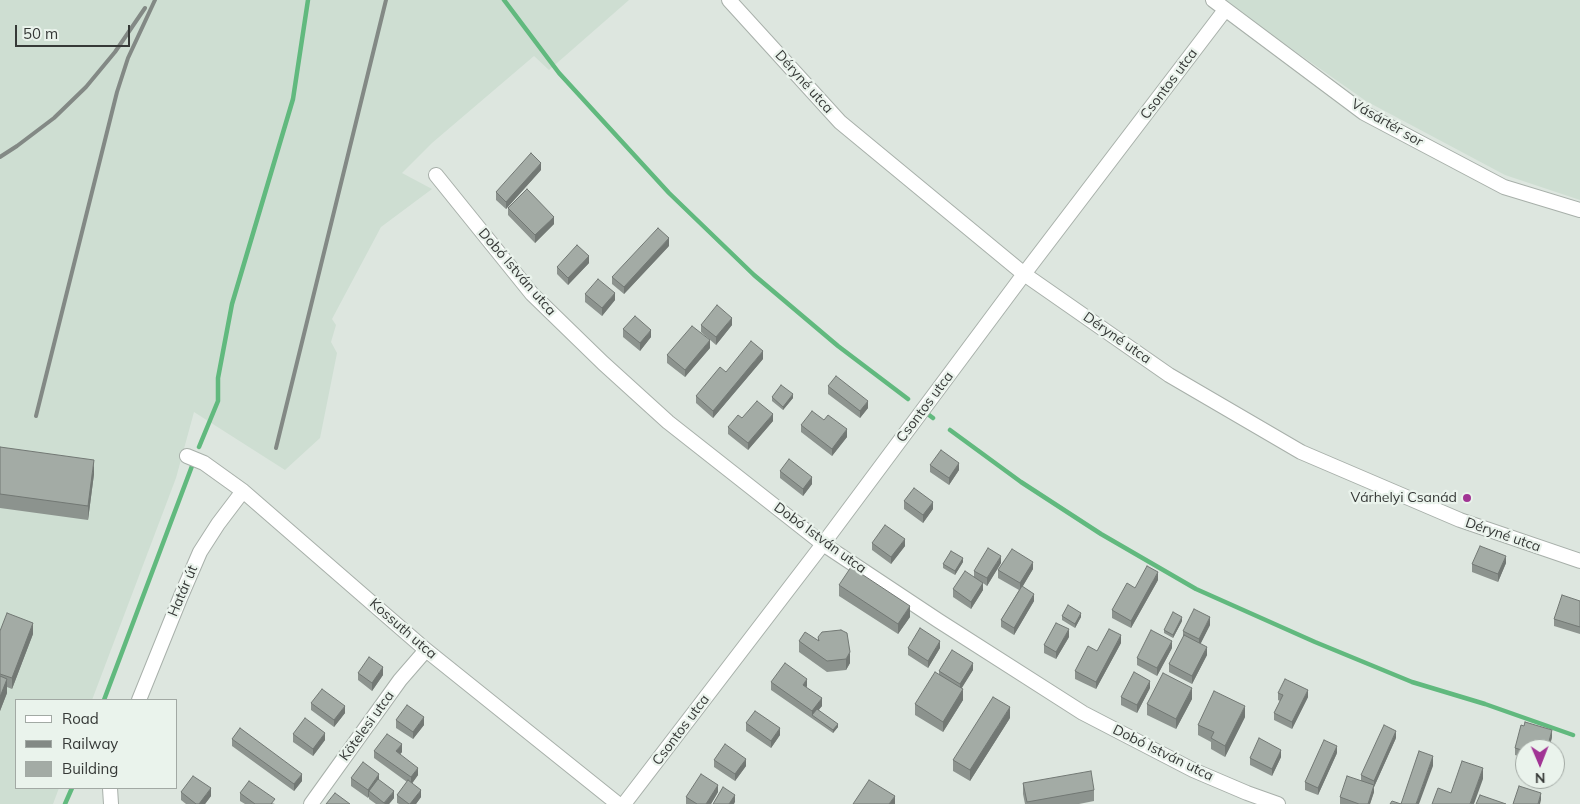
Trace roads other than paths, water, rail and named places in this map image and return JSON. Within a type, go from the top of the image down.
[{"type":"street","name":"Déryné utca","points":[[729,0],[840,122],[1024,274],[1169,375],[1301,452],[1460,520],[1580,561]]},
{"type":"street","name":"Vásártér sor","points":[[1214,0],[1364,113],[1504,187],[1580,210]]},
{"type":"street","name":"Csontos utca","points":[[624,804],[1226,10]]},
{"type":"street","name":"Dobó István utca","points":[[436,174],[532,294],[603,363],[668,422],[823,544],[1083,713],[1193,770],[1278,804]]},
{"type":"street","name":"Kossuth utca","points":[[188,456],[204,463],[243,491],[426,650],[618,804]]},
{"type":"street","name":"Határ út","points":[[139,699],[200,552],[243,491]]},
{"type":"street","name":"Kötelesi utca","points":[[311,804],[400,680],[426,650]]},
{"type":"street","points":[[110,789],[111,804]]},
{"type":"waterway","points":[[199,447],[218,401],[218,378],[232,304],[293,99],[308,0]]},
{"type":"waterway","points":[[504,0],[559,73],[669,193],[754,275],[838,346],[908,399]]},
{"type":"waterway","points":[[925,412],[933,418]]},
{"type":"waterway","points":[[950,430],[1021,482],[1101,534],[1196,589],[1315,642],[1412,682],[1485,704],[1573,735]]},
{"type":"waterway","points":[[104,699],[192,466]]},
{"type":"waterway","points":[[65,804],[72,789]]},
{"type":"railway","points":[[36,416],[117,92],[128,58],[155,0]]},
{"type":"railway","points":[[276,448],[386,0]]},
{"type":"railway","points":[[0,157],[54,118],[86,87],[115,52],[145,8]]},
{"type":"place","name":"Várhelyi Csanád","points":[[1467,498]]}]
